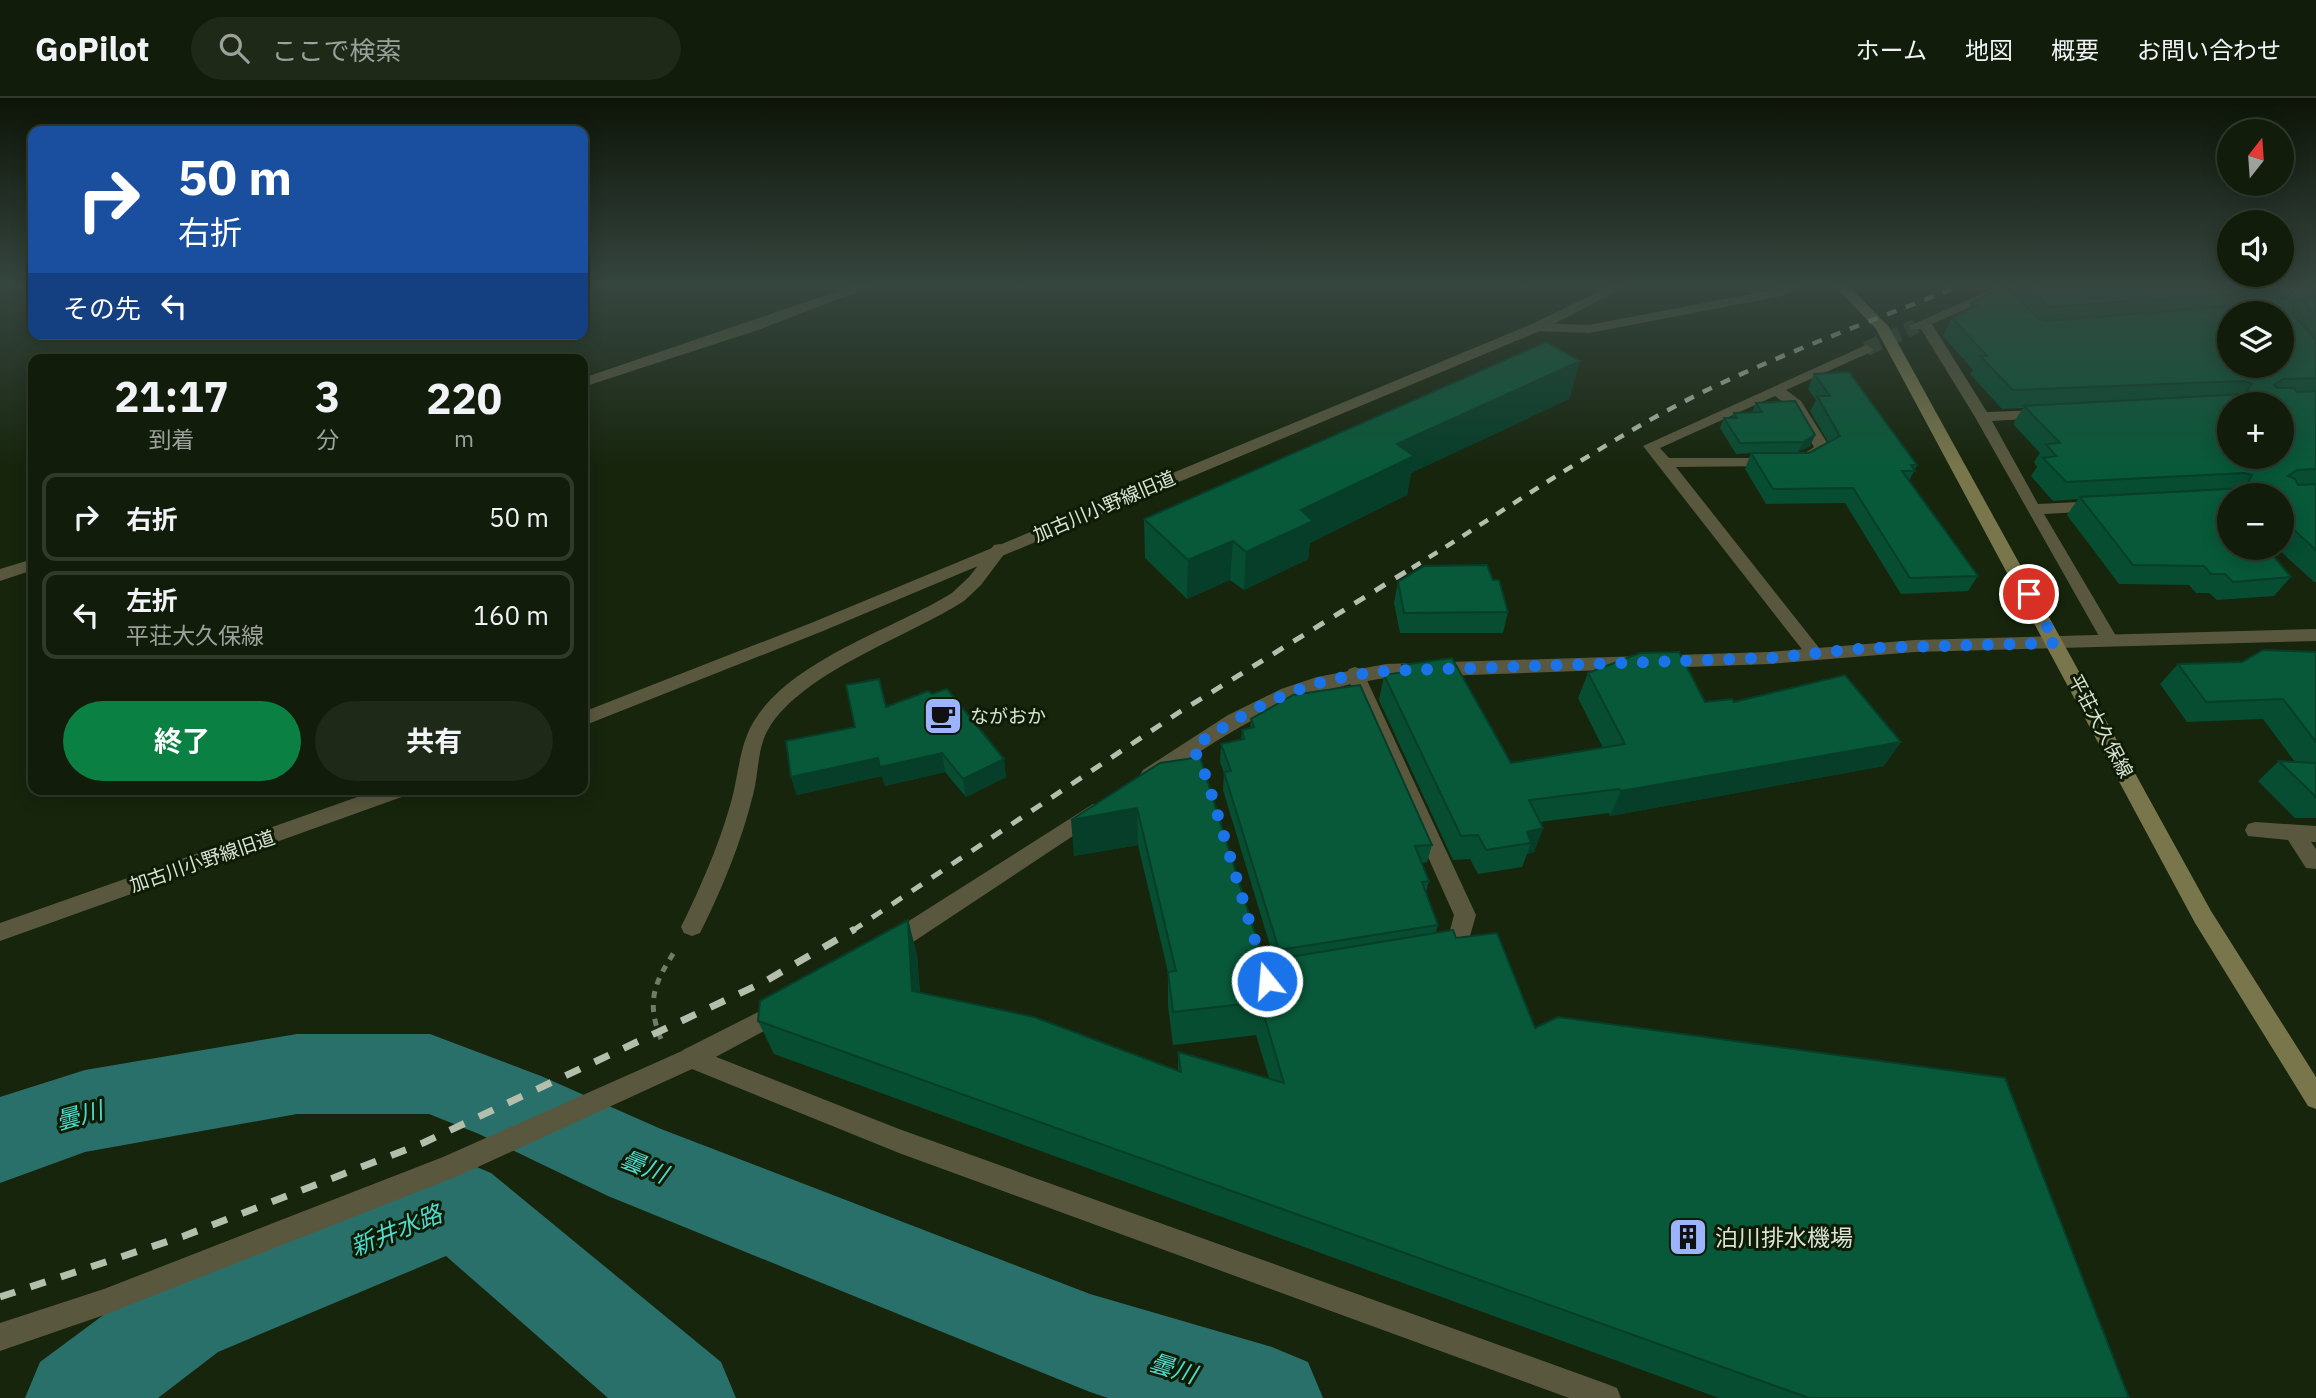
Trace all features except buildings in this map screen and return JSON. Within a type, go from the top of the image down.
[{"type":"main road","name":"平荘大久保線","points":[[1892,346],[2203,917],[2316,1098]]},
{"type":"street","points":[[588,381],[696,346]]},
{"type":"street","name":"加古川小野線旧道","points":[[588,717],[817,627],[1492,346]]},
{"type":"street","points":[[1934,346],[1982,417],[2110,641]]},
{"type":"street","points":[[1814,653],[1651,446],[1866,349]]},
{"type":"street","points":[[1664,463],[1802,460],[1824,449],[1796,404],[1776,390]]},
{"type":"street","points":[[1982,417],[2064,413]]},
{"type":"street","points":[[2034,509],[2112,505]]},
{"type":"street","points":[[692,927],[722,862],[744,792],[752,741],[768,715],[794,690],[827,668],[960,596],[1000,549]]},
{"type":"street","points":[[0,575],[28,566]]},
{"type":"street","points":[[1136,784],[1264,702],[1316,682],[1355,674],[1769,658],[1915,646],[2316,635]]},
{"type":"street","points":[[1355,674],[1465,915],[1456,950],[1429,954]]},
{"type":"street","points":[[1193,747],[1202,768]]},
{"type":"street","name":"加古川小野線旧道","points":[[0,932],[386,795]]},
{"type":"street","points":[[877,953],[1113,799]]},
{"type":"street","points":[[2255,830],[2316,834]]},
{"type":"street","points":[[2294,832],[2312,862]]},
{"type":"street","points":[[0,1337],[104,1302],[449,1167],[675,1064],[799,1000]]},
{"type":"street","points":[[675,1064],[899,1141],[1607,1398]]},
{"type":"path","points":[[675,1064],[658,1033],[650,1001],[652,988],[692,927]]},
{"type":"waterway","name":"曇川","points":[[0,1140],[85,1111],[297,1074],[430,1074],[510,1105],[640,1165],[1090,1343],[1272,1398]]},
{"type":"waterway","name":"新井水路","points":[[76,1398],[183,1317],[458,1205],[685,1398]]},
{"type":"tunnel","points":[[1866,349],[1873,346]]},
{"type":"railway","points":[[1412,568],[1632,430],[1707,390],[1809,346]]},
{"type":"railway","points":[[855,929],[1178,713],[1415,566]]},
{"type":"railway","points":[[0,1297],[184,1236],[423,1143],[764,982],[855,929]]},
{"type":"place","name":"ながおか","points":[[943,716]]},
{"type":"place","name":"泊川排水機場","points":[[1688,1237]]},
{"type":"route","points":[[1267,981],[1207,779],[1193,747],[1264,702],[1316,682],[1347,675],[1386,671],[1769,658],[1867,648],[2056,643],[2029,594]]}]
